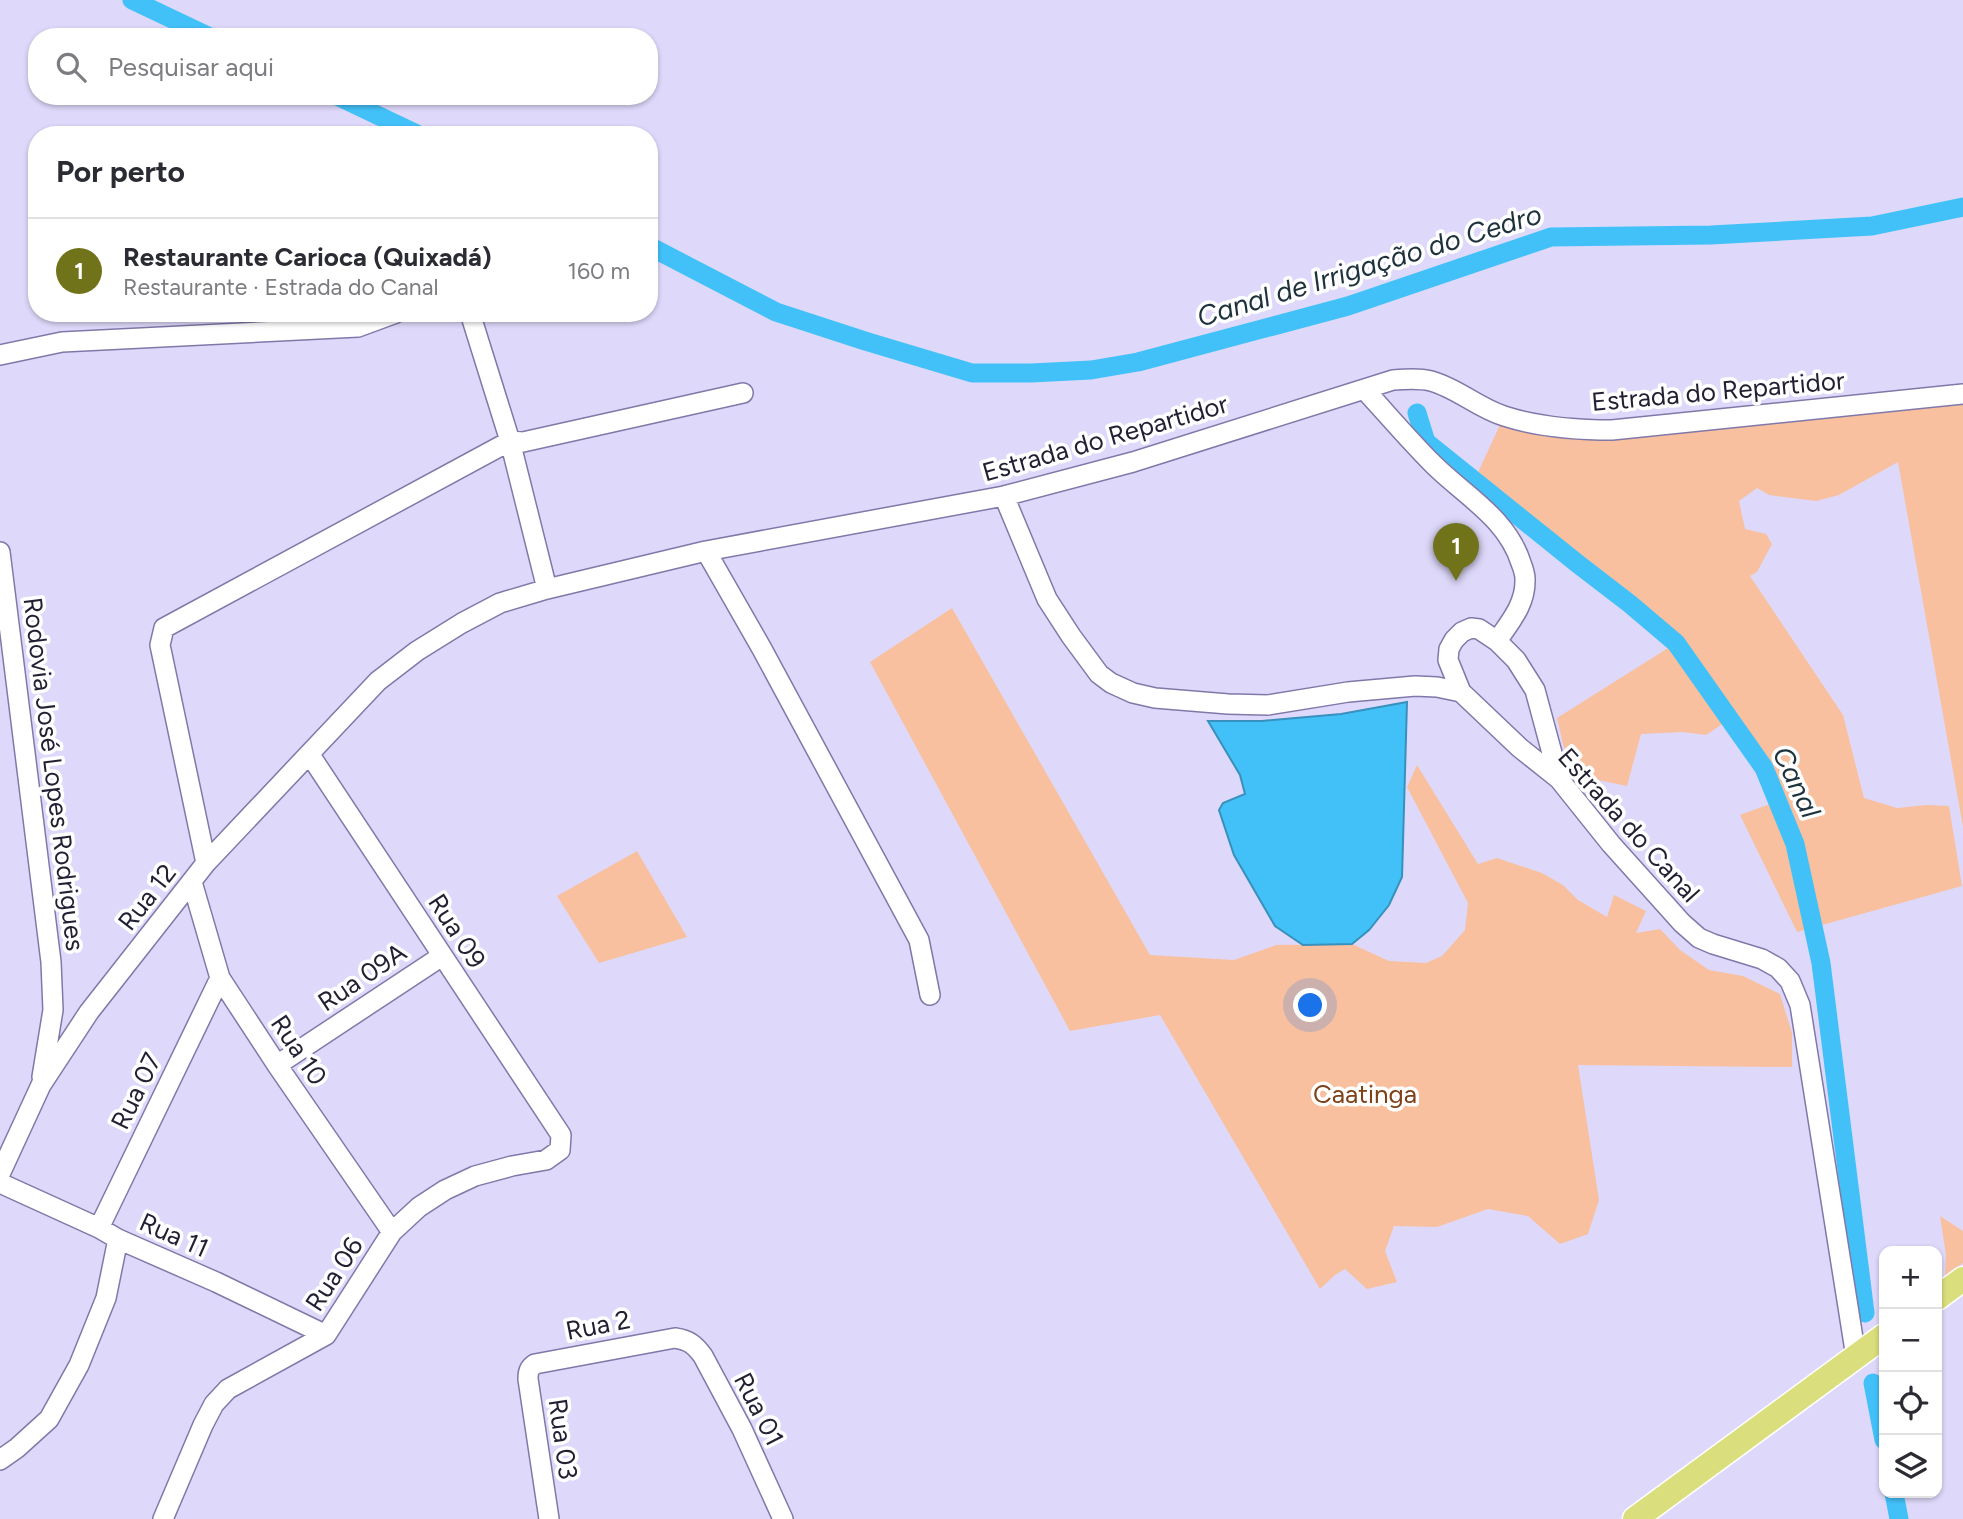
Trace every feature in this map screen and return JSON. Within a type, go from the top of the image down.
[{"type":"main road","points":[[1942,1294],[1963,1279]]},
{"type":"main road","points":[[1635,1519],[1879,1340]]},
{"type":"street","points":[[0,355],[62,342],[358,327],[372,322]]},
{"type":"street","points":[[473,322],[510,441],[547,589]]},
{"type":"street","name":"Estrada do Repartidor","points":[[310,755],[378,681],[417,651],[462,622],[500,603],[706,551],[1004,496],[1133,462],[1393,380],[1430,380],[1504,416],[1533,423],[1593,430],[1963,394]]},
{"type":"street","points":[[1364,389],[1434,466],[1476,500],[1501,527],[1517,551],[1525,577],[1524,598],[1497,641]]},
{"type":"street","points":[[206,863],[160,645],[163,628],[510,441],[523,442],[743,393]]},
{"type":"street","points":[[1004,496],[1047,599],[1070,636],[1099,674],[1133,693],[1155,698],[1268,705],[1348,692],[1415,686],[1461,692]]},
{"type":"street","points":[[706,551],[919,940],[930,995]]},
{"type":"street","name":"Rodovia José Lopes Rodrigues","points":[[0,552],[4,629],[51,962],[53,1010],[41,1085]]},
{"type":"street","points":[[1461,692],[1448,660],[1449,649],[1462,632],[1471,628],[1479,629],[1497,641],[1516,660],[1535,690],[1559,779]]},
{"type":"street","name":"Estrada do Canal","points":[[1461,692],[1520,748],[1559,779],[1611,844],[1682,923],[1699,938],[1762,959],[1778,968],[1790,981],[1800,1005],[1856,1357]]},
{"type":"street","name":"Rua 12","points":[[41,1085],[89,1012],[206,863],[310,755]]},
{"type":"street","name":"Rua 09","points":[[310,755],[561,1135]]},
{"type":"street","name":"Rua 10","points":[[192,882],[220,978],[392,1232]]},
{"type":"street","name":"Rua 09A","points":[[277,1065],[442,956]]},
{"type":"street","name":"Rua 07","points":[[99,1228],[220,978]]},
{"type":"street","points":[[0,1174],[41,1085]]},
{"type":"street","name":"Rua 06","points":[[163,1519],[203,1424],[214,1404],[228,1389],[326,1335],[392,1232],[419,1207],[475,1175],[546,1160],[560,1150],[561,1135]]},
{"type":"street","name":"Rua 11","points":[[0,1183],[326,1335]]},
{"type":"street","points":[[0,1460],[49,1419],[79,1365],[106,1298],[118,1239]]},
{"type":"street","name":"Rua 2","points":[[531,1366],[675,1338]]},
{"type":"street","name":"Rua 01","points":[[675,1338],[695,1345],[703,1356],[742,1430],[783,1519]]},
{"type":"street","name":"Rua 03","points":[[531,1366],[528,1379],[549,1519]]},
{"type":"green space","points":[[1963,394],[1963,827],[1898,462],[1839,495],[1816,501],[1769,495],[1757,488],[1739,501],[1745,529],[1766,534],[1772,544],[1757,572],[1750,576],[1843,715],[1864,798],[1897,808],[1949,806],[1962,886],[1797,932],[1740,815],[1778,801],[1764,768],[1730,719],[1706,735],[1683,732],[1641,734],[1627,786],[1598,780],[1587,767],[1566,757],[1557,718],[1676,643],[1474,481],[1504,416],[1612,430]]},
{"type":"green space","name":"Caatinga","points":[[952,608],[1150,955],[1234,960],[1276,945],[1352,944],[1389,961],[1426,963],[1442,956],[1465,930],[1468,903],[1407,787],[1417,765],[1478,864],[1497,858],[1542,873],[1563,885],[1578,900],[1607,917],[1614,895],[1646,911],[1636,933],[1660,929],[1680,950],[1709,970],[1743,976],[1780,994],[1792,1033],[1792,1067],[1578,1065],[1599,1200],[1588,1234],[1560,1244],[1528,1216],[1488,1209],[1437,1227],[1394,1226],[1385,1251],[1397,1282],[1367,1289],[1345,1269],[1320,1289],[1160,1015],[1070,1031],[870,662]]},
{"type":"green space","points":[[637,851],[687,937],[599,963],[557,896]]},
{"type":"green space","points":[[1940,1216],[1963,1231],[1963,1263],[1945,1276],[1946,1255]]},
{"type":"water","points":[[1407,702],[1402,877],[1389,905],[1369,930],[1352,944],[1303,945],[1275,926],[1234,855],[1219,810],[1223,803],[1245,794],[1240,775],[1208,721],[1262,721],[1341,714]]},
{"type":"waterway","name":"Canal de Irrigação do Cedro","points":[[132,0],[191,28]]},
{"type":"waterway","name":"Canal de Irrigação do Cedro","points":[[356,105],[400,126]]},
{"type":"waterway","name":"Canal de Irrigação do Cedro","points":[[658,251],[776,312],[972,373],[1031,373],[1091,370],[1138,362],[1348,306],[1551,237],[1711,235],[1872,226],[1963,207]]},
{"type":"waterway","name":"Canal","points":[[1417,413],[1426,442],[1676,643],[1764,768],[1795,844],[1821,963],[1865,1313]]},
{"type":"waterway","points":[[1873,1383],[1883,1435]]},
{"type":"waterway","points":[[1895,1498],[1899,1519]]},
{"type":"place","name":"Restaurante Carioca (Quixadá)","points":[[1456,581]]}]
